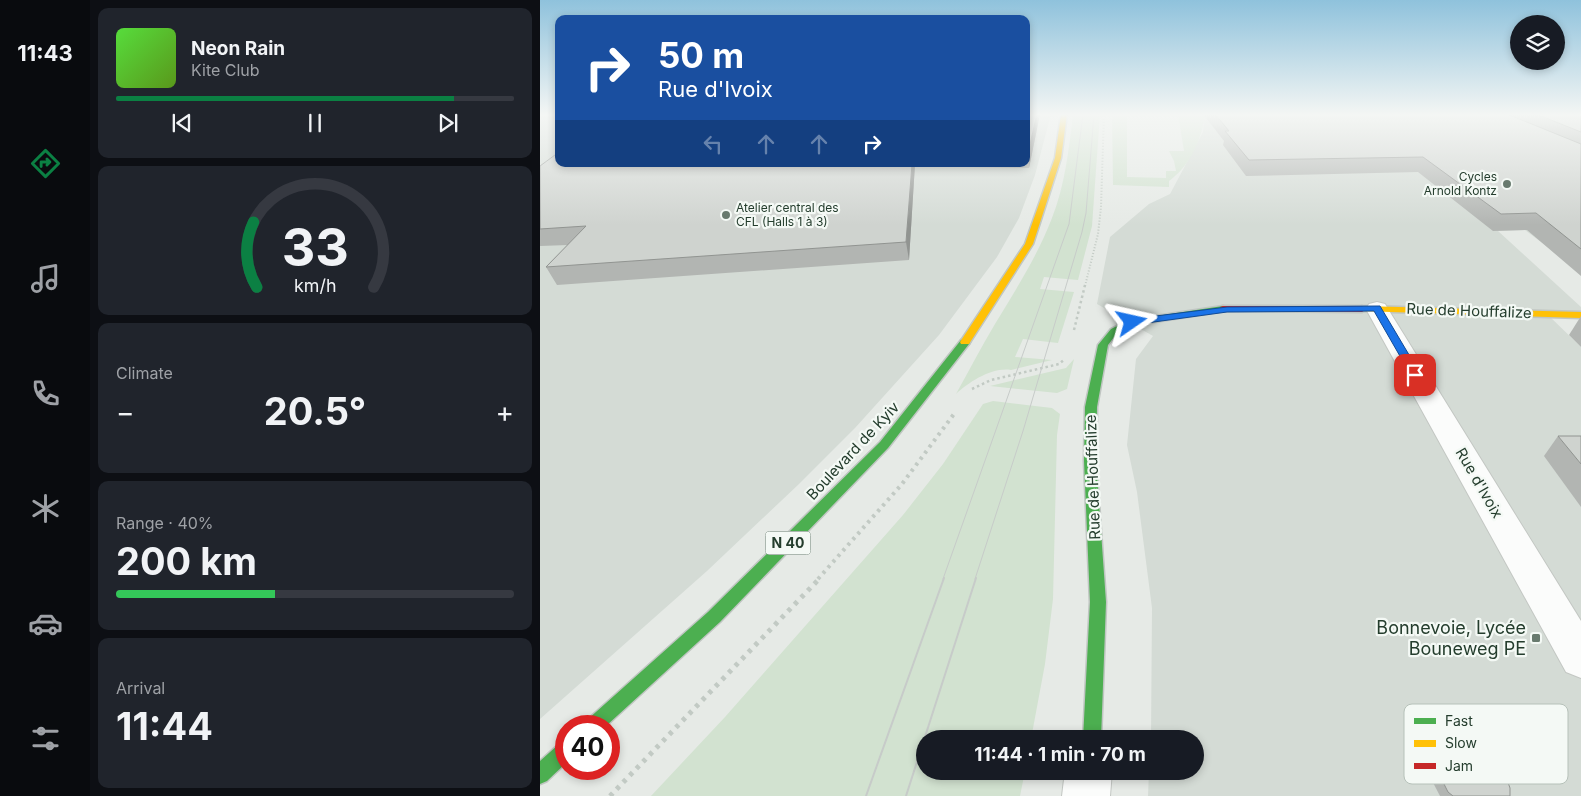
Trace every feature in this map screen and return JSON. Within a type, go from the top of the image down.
[{"type":"main road","name":"Boulevard de Kyiv","points":[[605,715],[714,617],[884,445],[965,343],[1029,244],[1052,180],[1059,151]]},
{"type":"main road","name":"Rue de Houffalize","points":[[1092,730],[1098,602],[1090,461],[1091,407],[1103,345],[1114,330],[1132,322],[1227,309],[1377,308],[1581,315]]},
{"type":"main road","points":[[540,774],[555,760]]},
{"type":"street","name":"Rue d'Ivoix","points":[[1377,308],[1581,658]]},
{"type":"street","points":[[1086,796],[1088,780]]},
{"type":"path","points":[[1073,337],[1098,234],[1102,207],[1103,151]]},
{"type":"path","points":[[970,391],[991,380],[1059,364],[1068,355]]},
{"type":"path","points":[[610,796],[814,585],[900,487],[928,452],[955,411]]},
{"type":"shaded area","points":[[540,151],[555,151],[555,167],[1030,167],[1030,151],[1041,151],[1035,175],[1019,218],[997,257],[939,335],[855,428],[799,484],[707,571],[540,719]]},
{"type":"shaded area","points":[[1193,151],[1503,151],[1553,251],[1525,230],[1498,231],[1581,307],[1581,315],[1547,314],[1581,347],[1581,796],[1148,796],[1149,780],[1204,780],[1204,730],[1151,730],[1152,608],[1137,492],[1127,445],[1136,359],[1153,336],[1097,304],[1110,237],[1149,204],[1170,194]]},
{"type":"green space","points":[[1068,151],[1097,151],[1092,226],[1078,280],[1044,277],[1040,289],[1074,292],[1058,343],[1023,339],[1015,357],[1052,360],[1011,370],[989,373],[974,380],[956,394],[1040,246],[1056,205]]},
{"type":"green space","points":[[1113,151],[1127,151],[1127,177],[1166,178],[1166,171],[1176,171],[1169,151],[1194,151],[1183,168],[1169,181],[1169,187],[1113,185]]},
{"type":"green space","points":[[1074,359],[1067,389],[1057,393],[990,386],[1066,368]]},
{"type":"green space","points":[[993,401],[1052,408],[1060,414],[1057,435],[1053,599],[1045,664],[1033,730],[916,730],[916,780],[1023,780],[1020,796],[651,796],[725,717],[903,515],[943,464],[983,404]]},
{"type":"building","points":[[1242,151],[1581,151],[1581,249],[1536,213],[1501,214],[1423,157],[1249,160]]},
{"type":"building","name":"Atelier central des CFL (Halls 1 à 3)","points":[[555,155],[555,167],[912,167],[906,242],[546,267],[586,226],[540,229],[540,166]]},
{"type":"building","points":[[1558,436],[1581,436],[1581,464]]},
{"type":"building","points":[[1444,784],[1509,784],[1510,796],[1453,796],[1448,792]]},
{"type":"tram line","points":[[943,579],[1069,224],[1078,151]]},
{"type":"tram line","points":[[975,579],[1023,431],[1082,232],[1086,213],[1091,151]]},
{"type":"tram line","points":[[866,796],[944,578]]},
{"type":"tram line","points":[[906,796],[976,578]]},
{"type":"traffic: fast","points":[[1092,730],[1098,602],[1090,461],[1091,407],[1103,345],[1114,331],[1132,322],[1223,309]]},
{"type":"traffic: fast","points":[[605,715],[714,617],[884,445],[965,342]]},
{"type":"traffic: fast","points":[[540,774],[555,761]]},
{"type":"traffic: slow","points":[[965,342],[1029,244],[1059,151]]},
{"type":"traffic: slow","points":[[1362,309],[1581,315]]},
{"type":"traffic: jam","points":[[1223,309],[1362,309]]},
{"type":"place","name":"Cycles Arnold Kontz","points":[[1507,184]]},
{"type":"place","name":"Atelier central des CFL (Halls 1 à 3)","points":[[726,215]]},
{"type":"place","name":"Bonnevoie, Lycée Bouneweg PE","points":[[1536,638]]},
{"type":"route","points":[[1132,322],[1227,309],[1377,308],[1415,375]]}]
